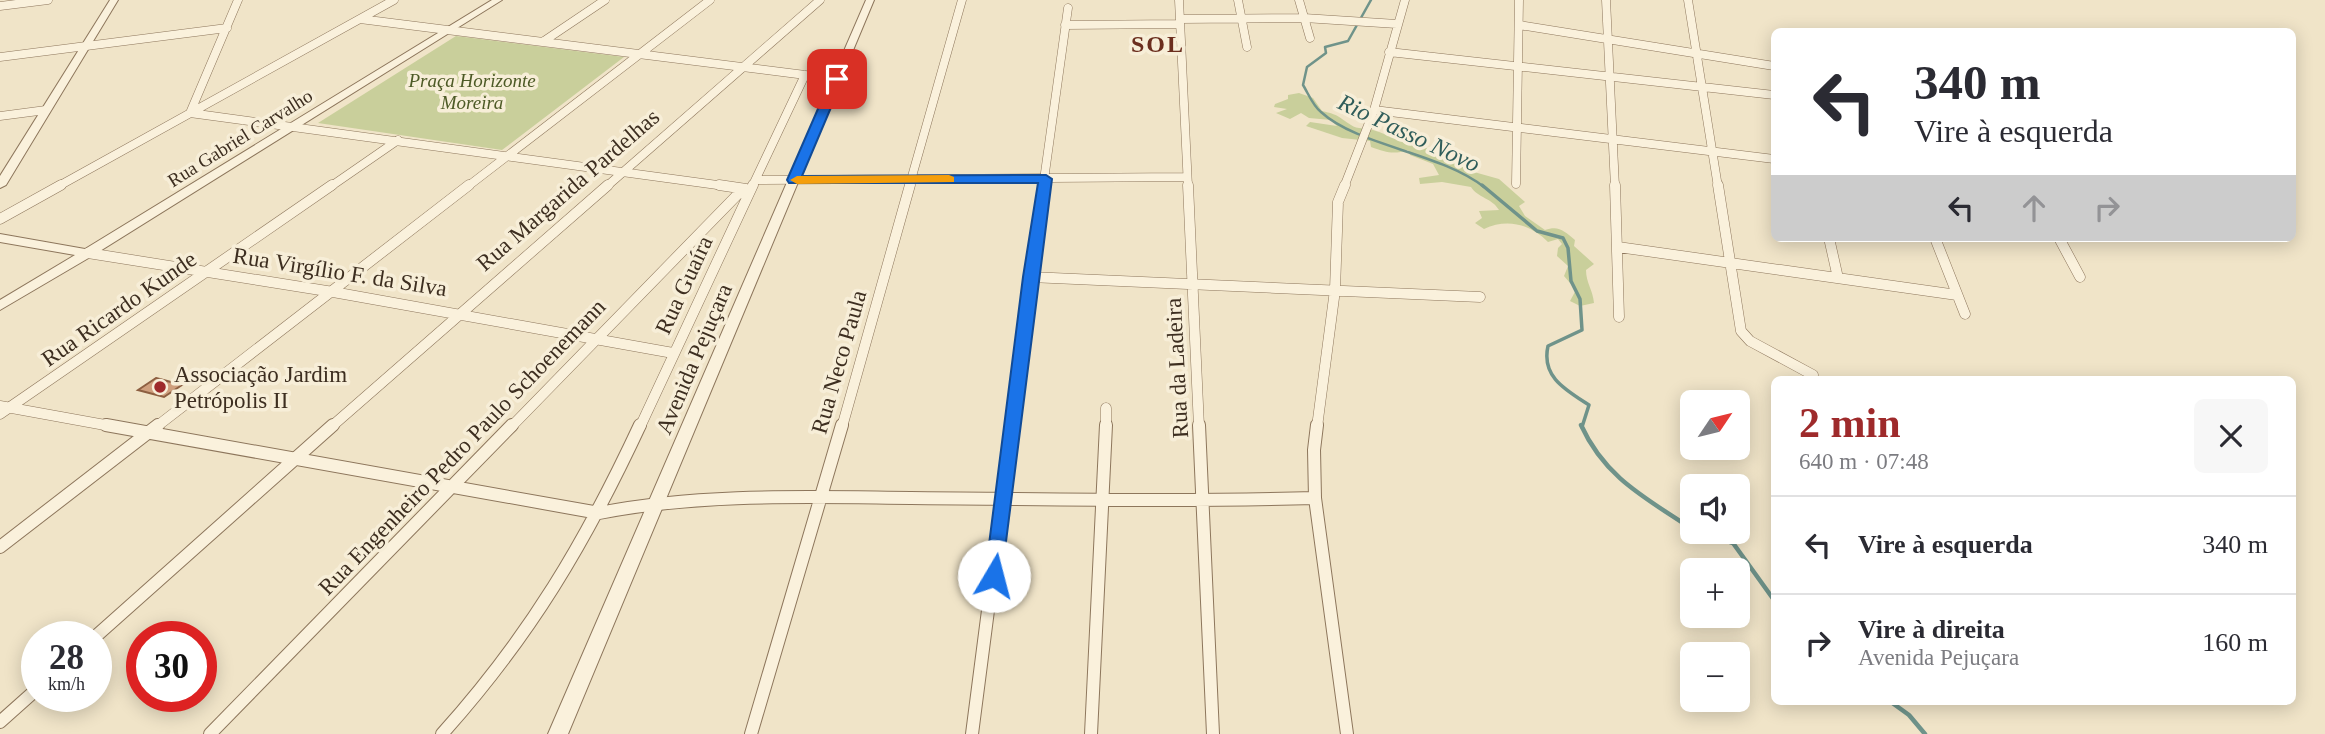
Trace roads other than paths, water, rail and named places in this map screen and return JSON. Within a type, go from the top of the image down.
[{"type":"street","points":[[0,6],[48,0]]},
{"type":"street","points":[[0,185],[114,0]]},
{"type":"street","points":[[190,113],[238,0]]},
{"type":"street","points":[[0,219],[394,0]]},
{"type":"street","name":"Rua Gabriel Carvalho","points":[[0,306],[498,0]]},
{"type":"street","points":[[544,41],[605,0]]},
{"type":"street","points":[[0,547],[710,0]]},
{"type":"street","name":"Rua Margarida Pardelhas","points":[[112,622],[295,458],[820,0]]},
{"type":"street","name":"Avenida Pejuçara","points":[[558,734],[870,0]]},
{"type":"street","name":"Rua Neco Paula","points":[[751,734],[822,497],[962,0]]},
{"type":"street","name":"Rua da Ladeira","points":[[1180,0],[1213,734]]},
{"type":"street","points":[[1238,0],[1247,47]]},
{"type":"street","points":[[1299,0],[1310,38]]},
{"type":"street","points":[[1347,734],[1315,498],[1314,450],[1335,290],[1338,202],[1374,110],[1405,0]]},
{"type":"street","points":[[1516,184],[1519,0]]},
{"type":"street","points":[[1606,0],[1612,77],[1619,317]]},
{"type":"street","points":[[1688,0],[1741,331],[1750,341],[1813,375]]},
{"type":"street","points":[[972,734],[1005,498],[1030,277],[1046,179],[1049,123],[1068,8]]},
{"type":"street","points":[[1065,25],[1180,22],[1240,17],[1397,24]]},
{"type":"street","points":[[360,19],[837,79]]},
{"type":"street","points":[[1519,25],[1771,66]]},
{"type":"street","points":[[0,57],[227,27]]},
{"type":"street","points":[[1389,52],[1771,95]]},
{"type":"street","name":"Rua Guaíra","points":[[442,734],[527,634],[566,574],[599,513],[804,75]]},
{"type":"street","points":[[0,116],[46,110]]},
{"type":"street","points":[[1374,110],[1771,159]]},
{"type":"street","points":[[190,113],[751,186],[794,180],[1186,177]]},
{"type":"street","name":"Rua Ricardo Kunde","points":[[3,409],[398,140]]},
{"type":"street","name":"Rua Engenheiro Pedro Paulo Schoenemann","points":[[210,734],[596,340],[751,186]]},
{"type":"street","name":"Rua Virgílio F. da Silva","points":[[0,238],[333,292],[673,353]]},
{"type":"street","points":[[1830,242],[1838,278]]},
{"type":"street","points":[[1937,242],[1965,314]]},
{"type":"street","points":[[2061,242],[2080,277]]},
{"type":"street","points":[[1618,247],[1957,295]]},
{"type":"street","points":[[1030,277],[1480,297]]},
{"type":"street","points":[[1091,734],[1104,500],[1106,408]]},
{"type":"street","points":[[3,409],[150,430],[599,513],[659,501],[822,497],[1204,501],[1315,498]]},
{"type":"street","points":[[0,722],[21,703]]},
{"type":"waterway","name":"Rio Passo Novo","points":[[1371,0],[1348,41],[1325,47],[1326,53],[1307,67],[1303,85],[1311,99],[1318,109],[1337,124],[1377,142],[1446,166],[1484,187]]},
{"type":"waterway","name":"Rio Passo Novo","points":[[1482,185],[1537,231],[1563,238],[1568,248],[1571,281],[1580,299],[1582,330],[1548,346],[1547,357],[1548,366],[1557,381],[1589,405],[1582,427]]},
{"type":"waterway","name":"Rio Passo Novo","points":[[1582,427],[1602,459],[1615,473],[1680,521]]},
{"type":"waterway","name":"Rio Passo Novo","points":[[1734,544],[1771,596]]},
{"type":"waterway","name":"Rio Passo Novo","points":[[1895,705],[1909,715],[1925,734]]},
{"type":"place","name":"Associação Jardim Petrópolis II","points":[[160,387]]},
{"type":"district","name":"SOL","points":[[1158,44]]},
{"type":"park label","name":"Praça Horizonte Moreira","points":[[472,91]]}]
